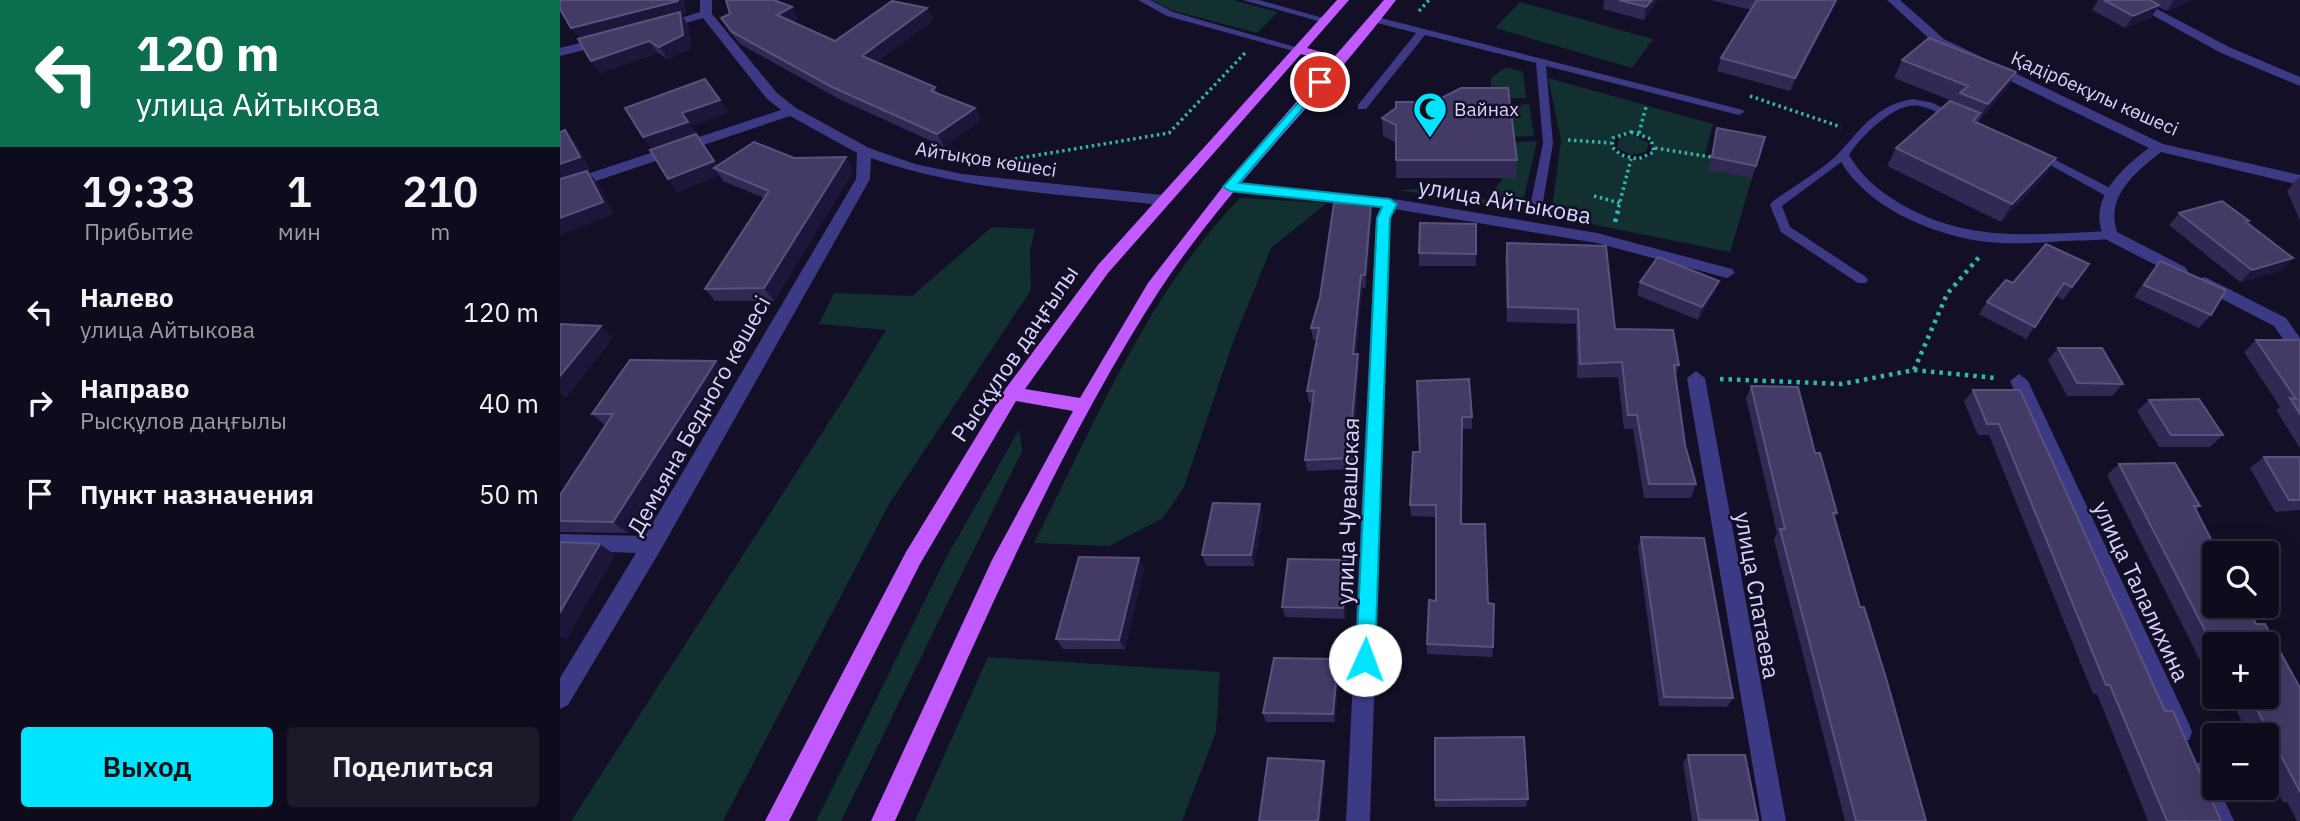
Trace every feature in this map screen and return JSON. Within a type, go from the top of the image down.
[{"type":"main road","name":"Рысқұлов даңғылы","points":[[776,821],[913,558],[1012,393],[1103,269],[1343,0]]},
{"type":"main road","points":[[883,821],[999,566],[1084,406],[1154,287],[1230,187],[1390,0]]},
{"type":"main road","points":[[1297,49],[1338,61]]},
{"type":"main road","points":[[1012,393],[1084,406]]},
{"type":"street","name":"Қадірбекұлы көшесі","points":[[1893,0],[1940,42],[2159,147],[2300,180]]},
{"type":"street","points":[[2131,0],[2225,50],[2300,82]]},
{"type":"street","points":[[653,28],[706,7]]},
{"type":"street","name":"Айтықов көшесі","points":[[706,7],[772,96],[791,111],[864,151],[912,168],[962,179],[1162,200]]},
{"type":"street","points":[[560,52],[613,38]]},
{"type":"street","points":[[560,188],[791,111]]},
{"type":"street","points":[[2159,147],[2139,162],[2110,193],[2105,224],[2110,235],[2280,322],[2298,346]]},
{"type":"street","name":"Демьяна Бедного көшесі","points":[[560,698],[653,545],[753,363],[863,179],[864,151]]},
{"type":"street","name":"улица Айтыкова","points":[[1230,187],[1390,204],[1597,238],[1727,273]]},
{"type":"street","name":"улица Чувашская","points":[[1358,821],[1383,218],[1390,204]]},
{"type":"street","name":"улица Спатаева","points":[[1696,378],[1774,821]]},
{"type":"street","name":"улица Талалихина","points":[[2019,381],[2222,821]]},
{"type":"street","points":[[560,541],[653,545]]},
{"type":"lane","points":[[1143,0],[1170,14],[1297,49]]},
{"type":"lane","points":[[1248,0],[1325,20]]},
{"type":"lane","points":[[1373,19],[1739,112]]},
{"type":"lane","points":[[1362,107],[1422,32]]},
{"type":"lane","points":[[1537,202],[1548,140],[1541,62]]},
{"type":"lane","points":[[1862,279],[1786,229],[1776,205],[1843,155],[1851,139],[1902,104],[1923,104],[1970,123]]},
{"type":"lane","points":[[2026,148],[2110,193]]},
{"type":"lane","points":[[1843,155],[1849,171],[1872,192],[1900,207],[1979,237],[2110,235]]},
{"type":"path","points":[[993,163],[1169,133],[1259,38]]},
{"type":"path","points":[[1639,133],[1651,90]]},
{"type":"path","points":[[1548,140],[1611,143],[1624,133],[1639,133],[1651,139],[1655,148]]},
{"type":"path","points":[[1611,143],[1618,155],[1631,159],[1650,156],[1655,148]]},
{"type":"path","points":[[1655,148],[1711,156]]},
{"type":"path","points":[[1614,228],[1631,159]]},
{"type":"path","points":[[1594,196],[1620,203]]},
{"type":"path","points":[[1914,370],[1945,293],[1961,272],[2002,237]]},
{"type":"path","points":[[1696,378],[1801,385],[1888,379],[1914,370],[2019,381]]},
{"type":"green space","points":[[1152,0],[1233,0],[1278,12],[1257,33],[1171,10]]},
{"type":"green space","points":[[1520,2],[1653,39],[1632,68],[1495,28]]},
{"type":"green space","points":[[1506,67],[1523,72],[1526,98],[1491,98],[1491,78]]},
{"type":"green space","points":[[1548,78],[1713,124],[1705,155],[1711,157],[1709,169],[1752,178],[1730,252],[1551,216],[1561,140]],"holes":[[[1631,132],[1651,139],[1654,152],[1643,158],[1626,158],[1612,147],[1613,138]]]},
{"type":"green space","points":[[1529,104],[1534,136],[1510,137],[1507,106]]},
{"type":"green space","points":[[1632,134],[1649,143],[1646,152],[1631,155],[1617,148],[1619,138]]},
{"type":"green space","points":[[1537,141],[1521,210],[1508,208],[1492,193],[1503,178],[1516,178],[1511,143]]},
{"type":"green space","points":[[1437,188],[1474,191],[1491,205],[1398,190]]},
{"type":"green space","points":[[1240,198],[1327,203],[1271,248],[1233,342],[1184,487],[1163,518],[1109,546],[1034,543],[1101,407],[1150,318],[1207,236]]},
{"type":"green space","points":[[992,227],[1035,229],[1030,251],[1031,290],[889,504],[723,821],[571,821],[886,330],[819,324],[834,293],[912,296]]},
{"type":"green space","points":[[1019,430],[1022,451],[841,821],[816,821],[946,558]]},
{"type":"green space","points":[[988,657],[1220,672],[1216,732],[1182,821],[915,821]]},
{"type":"building","points":[[560,0],[678,1],[571,28],[560,9]]},
{"type":"building","points":[[726,0],[774,0],[792,7],[777,15],[835,41],[892,1],[927,8],[862,56],[935,87],[931,91],[975,108],[937,134],[832,87],[732,32],[721,18],[730,14]]},
{"type":"building","points":[[1619,0],[1652,0],[1646,7]]},
{"type":"building","points":[[1757,0],[1836,0],[1795,78],[1721,58]]},
{"type":"building","points":[[2104,0],[2150,0],[2159,5],[2133,16]]},
{"type":"building","points":[[680,12],[683,35],[659,47],[649,41],[591,61],[578,39]]},
{"type":"building","points":[[1929,38],[2016,72],[1988,104],[1960,93],[1968,86],[1902,60]]},
{"type":"building","points":[[705,79],[720,100],[682,113],[688,122],[643,137],[625,108]]},
{"type":"building","points":[[1461,88],[1508,88],[1517,160],[1396,160],[1396,125],[1382,118],[1396,108],[1396,102],[1434,102]]},
{"type":"building","points":[[1950,101],[1980,113],[1973,121],[2056,158],[2012,204],[1896,148]]},
{"type":"building","points":[[1717,128],[1765,137],[1756,166],[1712,157]]},
{"type":"building","points":[[565,130],[580,157],[560,164],[560,132]]},
{"type":"building","points":[[696,134],[714,161],[668,179],[650,150]]},
{"type":"building","points":[[754,142],[794,158],[846,157],[764,288],[705,289],[769,191],[714,168]]},
{"type":"building","points":[[587,171],[603,202],[560,218],[560,179]]},
{"type":"building","points":[[2222,201],[2293,258],[2252,270],[2179,213]]},
{"type":"building","points":[[1334,203],[1371,204],[1365,275],[1361,275],[1353,354],[1358,354],[1352,420],[1359,420],[1355,458],[1305,460],[1314,391],[1307,391],[1319,328],[1311,328],[1320,297]]},
{"type":"building","points":[[1420,223],[1476,224],[1476,254],[1419,253]]},
{"type":"building","points":[[1507,243],[1606,246],[1615,329],[1673,330],[1679,365],[1674,365],[1685,445],[1696,484],[1649,484],[1637,415],[1628,415],[1622,362],[1580,364],[1578,309],[1508,307]]},
{"type":"building","points":[[2046,244],[2089,264],[2072,287],[2064,283],[2035,327],[1987,302],[2006,280],[2013,283]]},
{"type":"building","points":[[1658,257],[1719,281],[1702,307],[1640,282]]},
{"type":"building","points":[[2160,261],[2226,290],[2211,315],[2144,285]]},
{"type":"building","points":[[560,324],[601,326],[560,376]]},
{"type":"building","points":[[2256,340],[2300,340],[2300,414],[2290,398],[2296,399]]},
{"type":"building","points":[[2058,348],[2102,348],[2123,384],[2077,383]]},
{"type":"building","points":[[630,360],[716,361],[613,522],[560,521],[560,495],[613,414],[592,414]]},
{"type":"building","points":[[1469,379],[1472,417],[1462,417],[1461,524],[1485,524],[1488,603],[1494,604],[1493,647],[1427,644],[1429,600],[1436,601],[1436,505],[1410,505],[1413,452],[1420,452],[1417,381]]},
{"type":"building","points":[[1751,386],[1798,387],[1815,453],[1820,453],[1837,513],[1833,513],[1860,607],[1864,607],[1886,678],[1926,821],[1856,821],[1780,529],[1785,529]]},
{"type":"building","points":[[1973,390],[2020,390],[2165,711],[2173,711],[2202,777],[2202,800],[2212,800],[2221,821],[2167,821],[2110,685],[2106,685],[1999,424],[1987,424]]},
{"type":"building","points":[[2199,399],[2223,435],[2171,435],[2149,400]]},
{"type":"building","points":[[2264,457],[2300,457],[2300,500],[2289,500]]},
{"type":"building","points":[[2175,463],[2200,506],[2194,506],[2212,541],[2202,541],[2202,618],[2253,618],[2256,624],[2265,624],[2269,632],[2206,632],[2119,464]]},
{"type":"building","points":[[1213,503],[1260,504],[1251,555],[1202,555]]},
{"type":"building","points":[[1641,537],[1704,538],[1733,698],[1664,697]]},
{"type":"building","points":[[560,542],[600,544],[560,612]]},
{"type":"building","points":[[1079,557],[1139,558],[1119,640],[1056,639]]},
{"type":"building","points":[[1288,559],[1347,560],[1343,608],[1282,607]]},
{"type":"building","points":[[2279,650],[2300,688],[2300,792],[2279,752],[2279,723],[2264,723],[2257,709],[2279,709]]},
{"type":"building","points":[[1274,658],[1338,659],[1333,714],[1263,713]]},
{"type":"building","points":[[1524,737],[1528,799],[1435,800],[1435,738]]},
{"type":"building","points":[[1688,755],[1745,755],[1758,820],[1699,820]]},
{"type":"building","points":[[1268,758],[1324,761],[1318,821],[1259,821]]},
{"type":"place","name":"Вайнах","points":[[1430,139]]},
{"type":"route","points":[[1320,82],[1230,187],[1390,204],[1383,218],[1365,660]]}]
